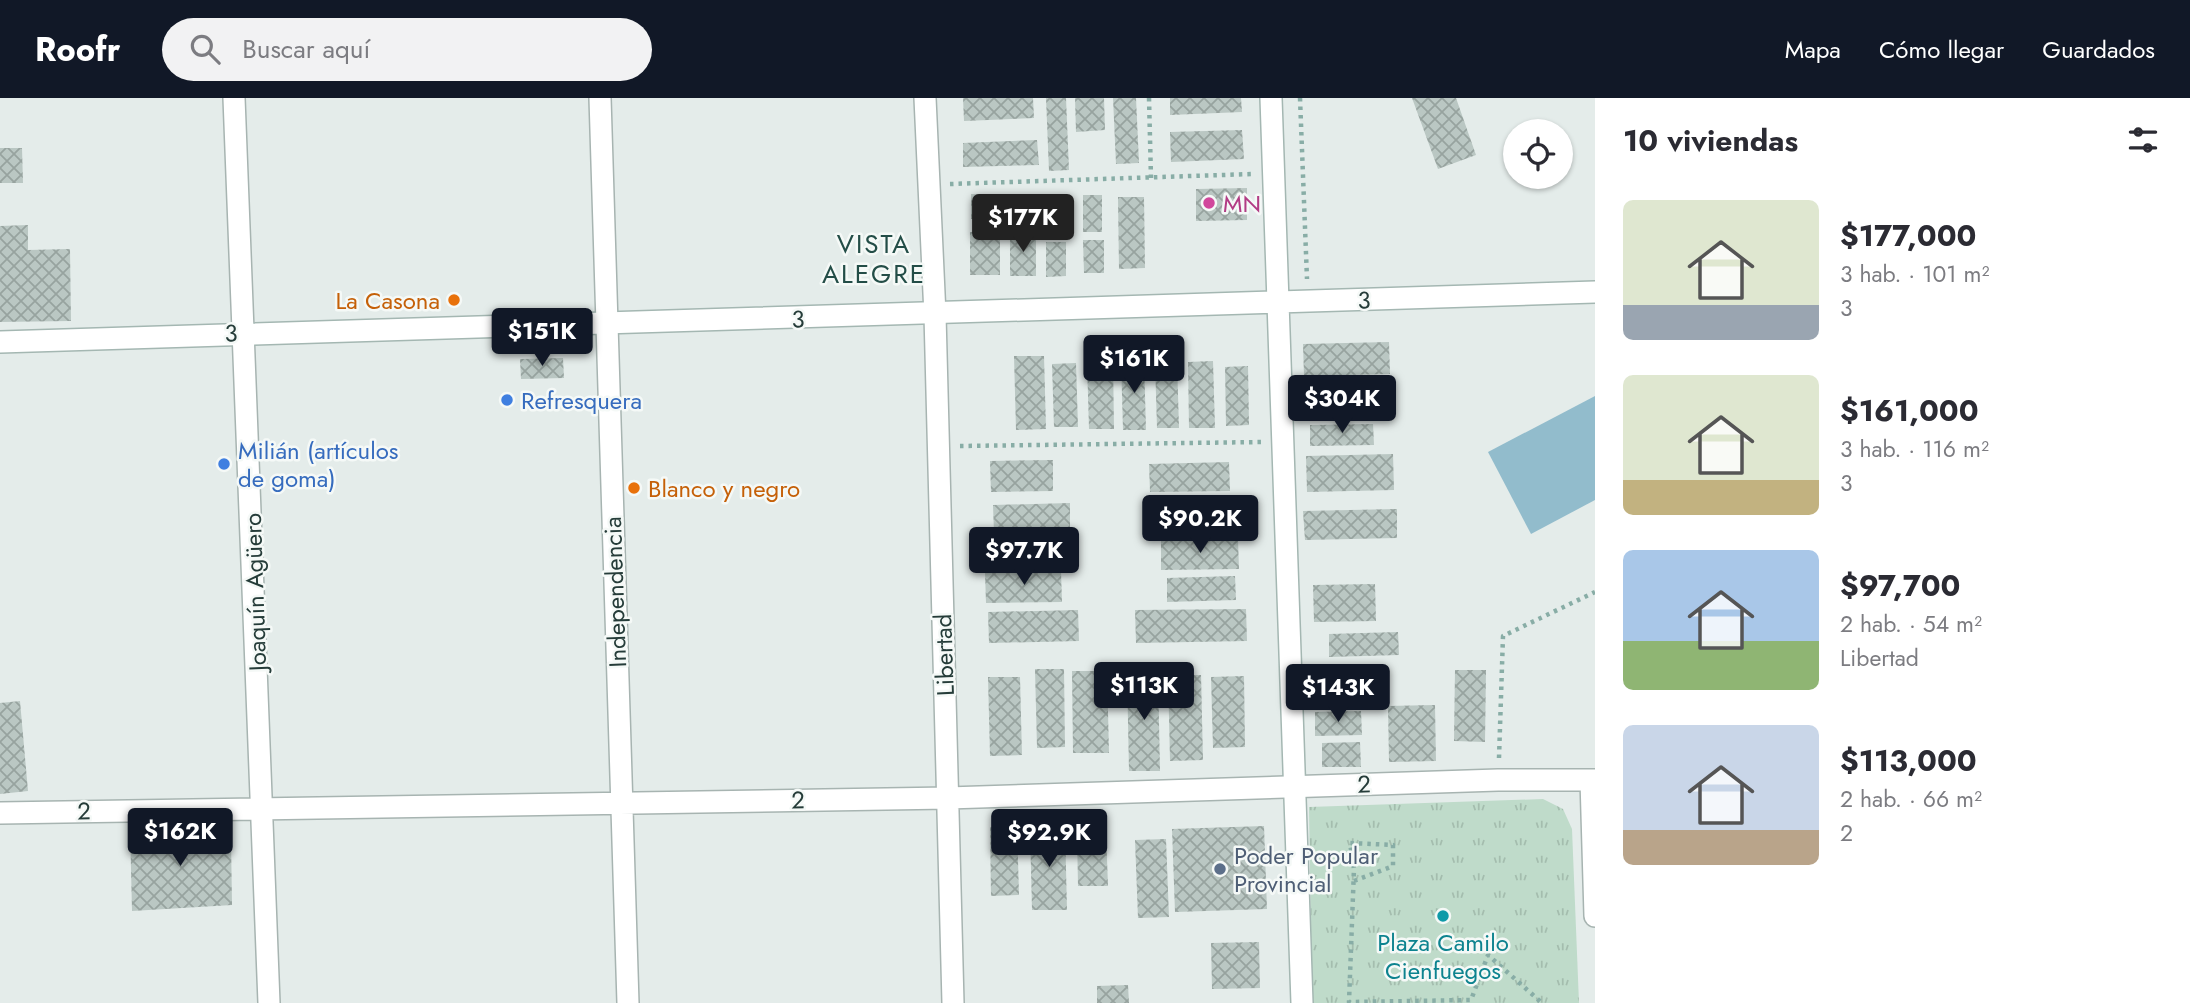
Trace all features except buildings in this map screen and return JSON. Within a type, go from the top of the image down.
[{"type":"street","name":"Joaquín Agüero","points":[[234,98],[264,807],[269,1003]]},
{"type":"street","name":"Independencia","points":[[600,98],[628,1003]]},
{"type":"street","name":"Libertad","points":[[925,98],[935,315],[953,1003]]},
{"type":"street","points":[[1271,98],[1302,1003]]},
{"type":"street","name":"3","points":[[0,342],[935,315],[1595,292]]},
{"type":"street","name":"2","points":[[0,813],[623,801],[948,798],[1499,780],[1593,780]]},
{"type":"street","points":[[1593,780],[1595,916]]},
{"type":"path","points":[[1149,98],[1151,178]]},
{"type":"path","points":[[1300,98],[1308,302]]},
{"type":"path","points":[[929,185],[1274,174]]},
{"type":"path","points":[[939,446],[1284,442]]},
{"type":"path","points":[[1499,780],[1503,636],[1595,592]]},
{"type":"path","points":[[1354,881],[1393,866],[1393,845],[1350,843],[1354,881],[1349,1002],[1471,1000],[1488,955],[1542,1003]]},
{"type":"green space","name":"Plaza Camilo Cienfuegos","points":[[1543,799],[1563,809],[1572,829],[1579,1003],[1312,1003],[1309,807]]},
{"type":"water","points":[[1595,396],[1595,500],[1531,534],[1488,452]]},
{"type":"place","name":"MN","points":[[1209,203]]},
{"type":"place","name":"La Casona","points":[[454,300]]},
{"type":"place","name":"Refresquera","points":[[507,400]]},
{"type":"place","name":"Milián (artículos de goma)","points":[[224,464]]},
{"type":"place","name":"Blanco y negro","points":[[634,488]]},
{"type":"place","name":"Poder Popular Provincial","points":[[1220,869]]},
{"type":"place","name":"Plaza Camilo Cienfuegos","points":[[1443,916]]},
{"type":"district","name":"VISTA ALEGRE","points":[[874,259]]}]
